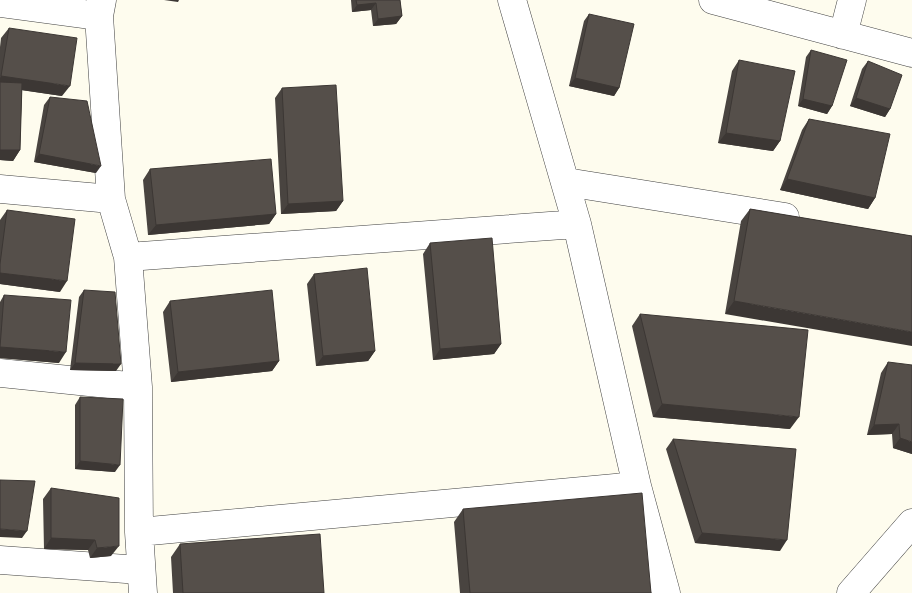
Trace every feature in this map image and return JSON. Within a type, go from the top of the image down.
[{"type":"street","points":[[512,0],[577,224],[637,486],[666,593]]},
{"type":"street","points":[[713,0],[912,53]]},
{"type":"street","points":[[843,35],[852,0]]},
{"type":"street","points":[[0,3],[101,8],[111,200],[128,257],[138,387],[139,532],[142,582],[0,560]]},
{"type":"street","points":[[566,182],[806,221]]},
{"type":"street","points":[[0,189],[111,200]]},
{"type":"street","points":[[128,257],[577,224]]},
{"type":"street","points":[[0,373],[138,387]]},
{"type":"street","points":[[139,532],[637,486]]},
{"type":"street","points":[[851,593],[912,523]]},
{"type":"building","points":[[356,0],[400,0],[402,16],[378,19],[376,3],[357,5]]},
{"type":"building","points":[[589,14],[634,24],[619,88],[575,78]]},
{"type":"building","points":[[9,28],[77,38],[70,86],[1,76]]},
{"type":"building","points":[[811,50],[847,60],[832,106],[803,99]]},
{"type":"building","points":[[739,60],[795,71],[780,141],[726,133]]},
{"type":"building","points":[[868,61],[902,75],[890,109],[856,98]]},
{"type":"building","points":[[0,82],[22,83],[20,150],[0,150]]},
{"type":"building","points":[[336,85],[343,201],[288,204],[282,88]]},
{"type":"building","points":[[50,97],[87,101],[101,166],[39,154]]},
{"type":"building","points":[[809,119],[890,134],[875,198],[787,179]]},
{"type":"building","points":[[271,159],[276,214],[156,225],[150,169]]},
{"type":"building","points":[[750,209],[912,236],[912,332],[734,301]]},
{"type":"building","points":[[7,210],[75,219],[67,281],[0,273]]},
{"type":"building","points":[[492,238],[501,344],[440,349],[430,243]]},
{"type":"building","points":[[367,268],[375,351],[323,356],[314,274]]},
{"type":"building","points":[[84,290],[115,292],[121,364],[75,363]]},
{"type":"building","points":[[272,290],[279,361],[178,372],[170,301]]},
{"type":"building","points":[[4,295],[71,300],[66,352],[0,347]]},
{"type":"building","points":[[640,314],[808,330],[799,417],[662,404]]},
{"type":"building","points":[[888,362],[912,365],[912,442],[900,438],[899,424],[874,425]]},
{"type":"building","points":[[80,397],[123,399],[120,465],[80,461]]},
{"type":"building","points":[[673,439],[796,449],[787,540],[702,533]]},
{"type":"building","points":[[0,480],[35,481],[27,531],[0,529]]},
{"type":"building","points":[[51,488],[119,498],[119,546],[97,548],[95,540],[51,538]]},
{"type":"building","points":[[642,493],[651,593],[470,593],[463,509]]},
{"type":"building","points":[[320,534],[324,593],[183,593],[180,544]]}]
